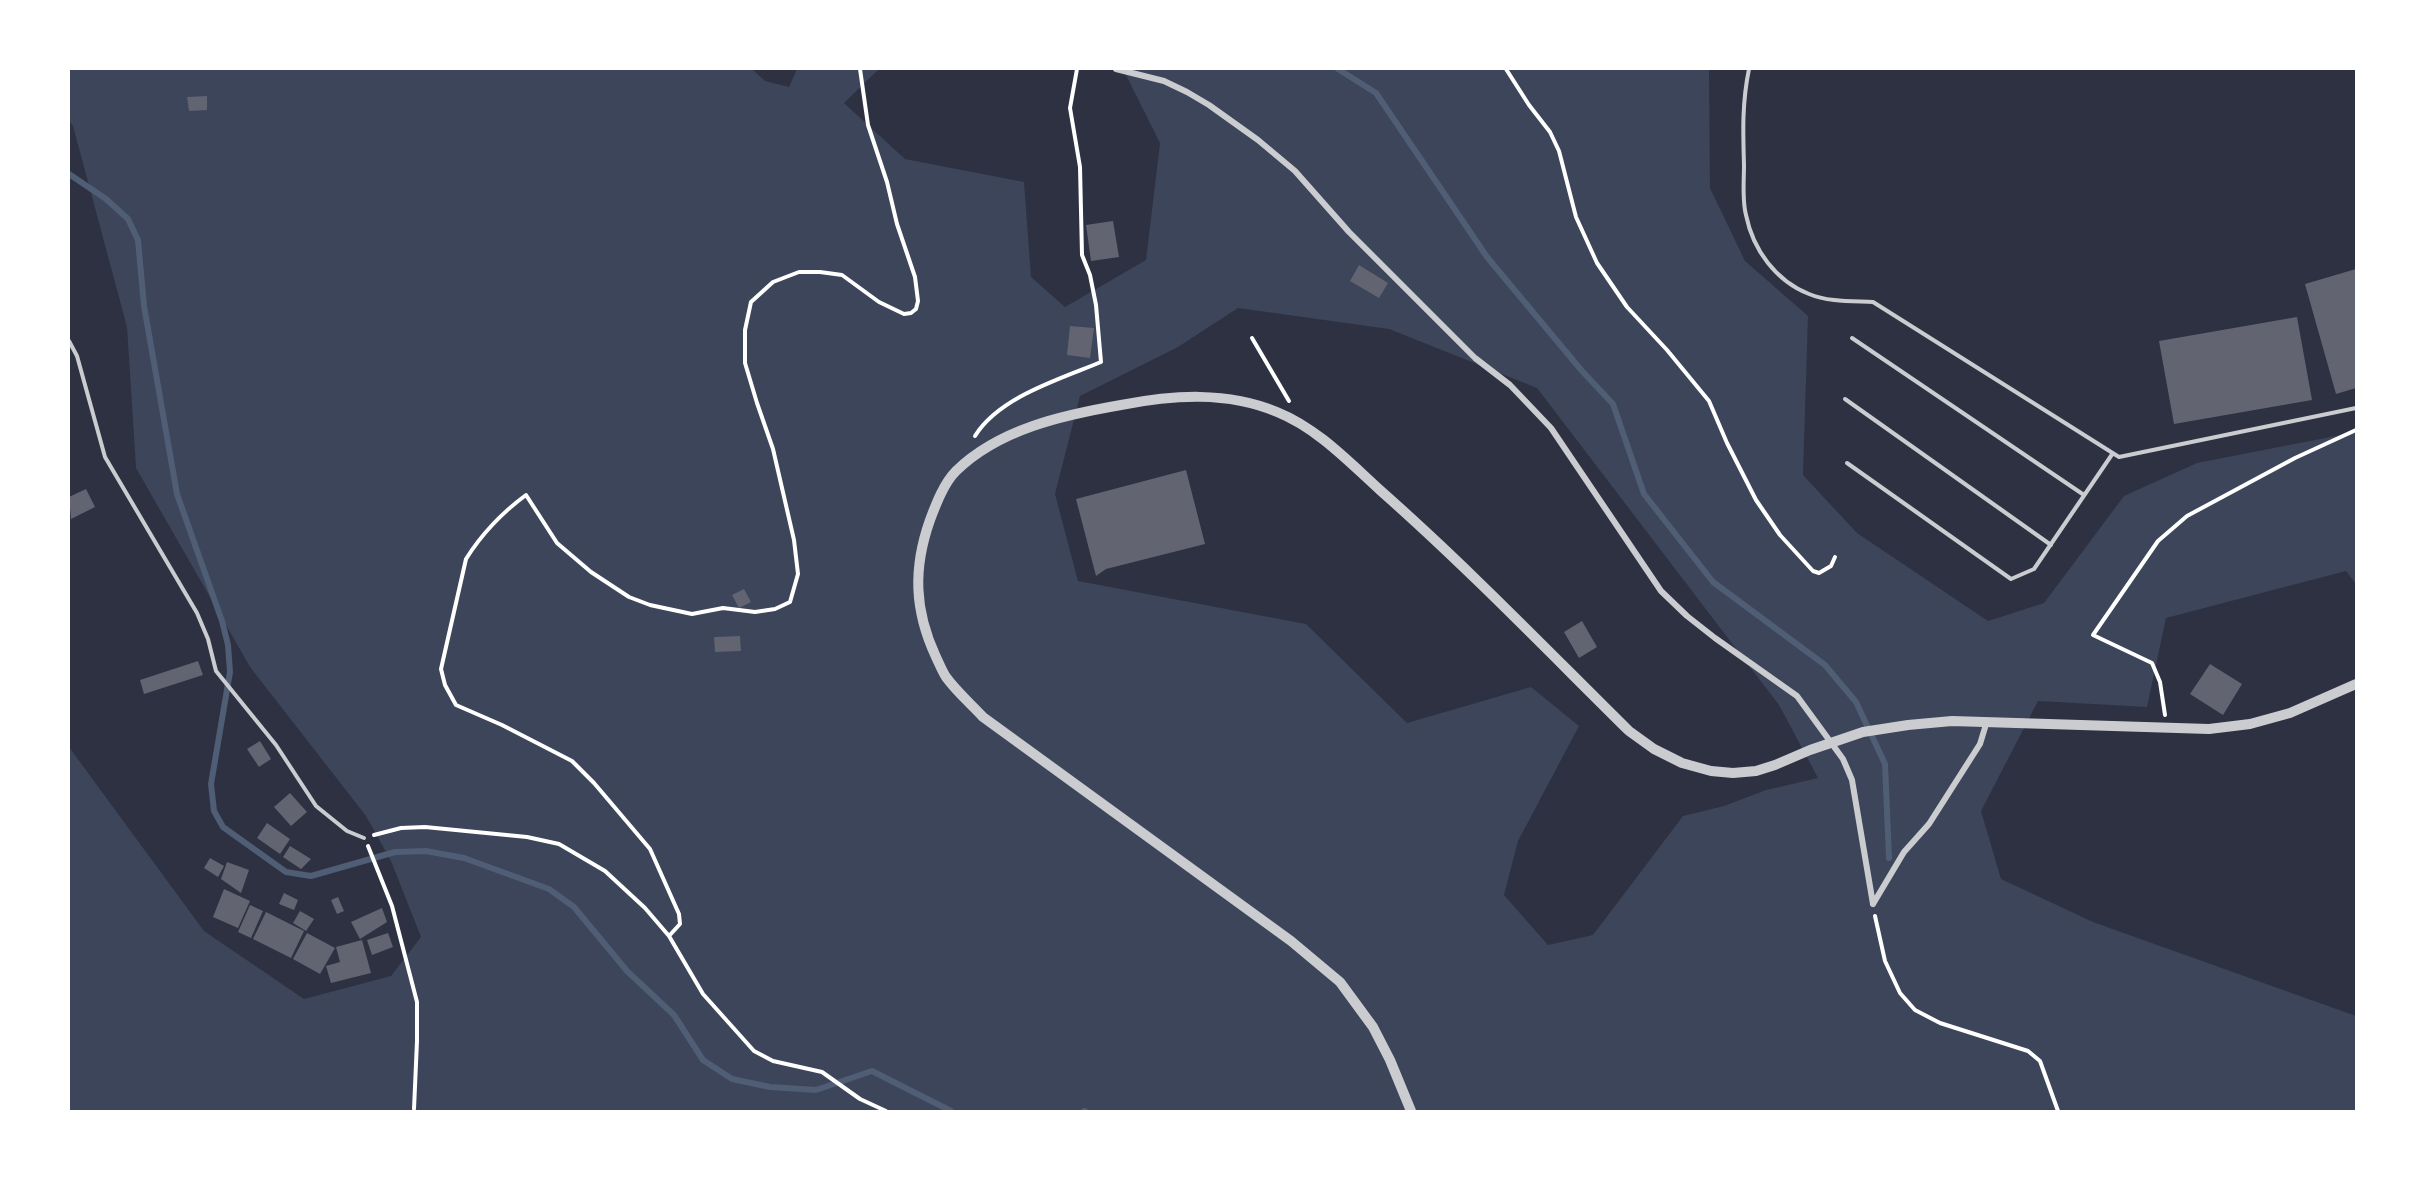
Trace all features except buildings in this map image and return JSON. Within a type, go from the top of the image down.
[{"type":"street","points":[[1116,69],[1164,81],[1187,92],[1258,140],[1295,171],[1349,232],[1475,358],[1517,392],[1551,428],[1661,591],[1715,638],[1797,696],[1843,759],[1852,780],[1873,904]]},
{"type":"street","points":[[1411,1111],[1390,1060],[1373,1027],[1340,982],[1291,940],[983,717],[945,676],[926,635],[917,598],[919,565],[925,533],[936,506],[953,473],[975,456],[1000,441],[1069,414],[1155,399],[1201,397],[1243,400],[1286,416],[1319,436],[1402,509],[1484,586],[1629,731],[1654,749],[1682,763],[1711,771],[1733,773],[1756,771],[1863,732],[1952,721],[2209,729],[2250,724],[2290,713],[2356,684]]},
{"type":"street","points":[[1873,904],[1904,852],[1929,824],[1980,744],[1987,722]]},
{"type":"lane","points":[[1749,69],[1743,99],[1745,213],[1752,240],[1768,264],[1786,280],[1809,294],[1827,299],[1873,302],[2119,457],[2356,408]]},
{"type":"lane","points":[[1852,338],[2084,495]]},
{"type":"lane","points":[[69,341],[77,356],[105,457],[197,613],[208,639],[216,671],[276,745],[316,806],[347,831],[364,838]]},
{"type":"lane","points":[[1845,399],[2051,545]]},
{"type":"lane","points":[[1847,463],[2011,579],[2034,569],[2113,453]]},
{"type":"path","points":[[669,936],[680,924],[680,914],[650,849],[594,783],[572,760],[456,705],[445,685],[441,669],[466,559],[474,546],[513,505],[526,495],[557,543],[591,572],[629,597],[692,614],[723,608],[755,612],[775,609],[790,602],[798,574],[794,540],[782,481],[745,363],[745,330],[751,302],[773,282],[798,272],[820,272],[842,276],[879,302],[904,314],[916,309],[918,301],[915,277],[868,124],[860,69]]},
{"type":"path","points":[[974,438],[982,424],[1006,406],[1041,386],[1101,362],[1096,305],[1090,275],[1082,255],[1080,167],[1070,108],[1077,69]]},
{"type":"path","points":[[1506,69],[1554,142],[1576,217],[1597,263],[1627,307],[1667,350],[1709,401],[1726,443],[1756,500],[1780,535],[1813,571],[1819,573],[1827,571],[1835,557]]},
{"type":"path","points":[[1252,338],[1289,400],[1286,416]]},
{"type":"path","points":[[2164,728],[2164,699],[2152,663],[2093,635],[2158,541],[2187,516],[2295,458],[2356,430]]},
{"type":"path","points":[[364,838],[401,828],[425,827],[527,837],[559,844],[605,871],[645,908],[669,936],[702,994],[754,1051],[774,1061],[814,1069],[829,1076],[860,1099],[886,1111]]},
{"type":"path","points":[[368,845],[392,906],[417,1002],[414,1109]]},
{"type":"path","points":[[1873,904],[1885,961],[1900,993],[1915,1010],[1940,1023],[2028,1051],[2040,1061],[2058,1111]]},
{"type":"shaded area","points":[[69,69],[752,69],[765,81],[789,87],[797,69],[879,69],[844,103],[905,159],[1024,182],[1031,277],[1065,307],[1146,260],[1160,143],[1123,69],[1709,69],[1710,188],[1745,261],[1808,316],[1803,475],[1857,533],[1988,621],[2044,603],[2124,496],[2197,463],[2356,432],[2356,584],[2346,571],[2166,618],[2147,707],[2038,701],[1981,811],[2001,879],[2093,922],[2356,1016],[2356,1111],[69,1111],[69,747],[204,931],[304,999],[391,976],[421,937],[391,861],[366,816],[250,667],[136,468],[127,327],[73,126],[69,121]],"holes":[[[1238,308],[1389,329],[1537,388],[1779,705],[1818,778],[1766,790],[1724,806],[1683,816],[1593,935],[1548,945],[1504,895],[1518,841],[1579,726],[1531,687],[1407,723],[1306,624],[1078,581],[1055,494],[1080,396],[1178,347]]]},
{"type":"waterway","points":[[1338,69],[1376,93],[1487,257],[1582,371],[1613,404],[1644,494],[1713,582],[1825,665],[1856,702],[1885,764],[1889,858]]},
{"type":"waterway","points":[[69,174],[106,199],[128,219],[138,240],[144,306],[177,494],[222,621],[228,645],[230,672],[211,784],[214,811],[223,827],[286,872],[311,876],[395,852],[426,851],[464,858],[549,889],[574,907],[627,971],[674,1015],[703,1060],[732,1079],[770,1087],[816,1090],[872,1071],[951,1111]]}]
